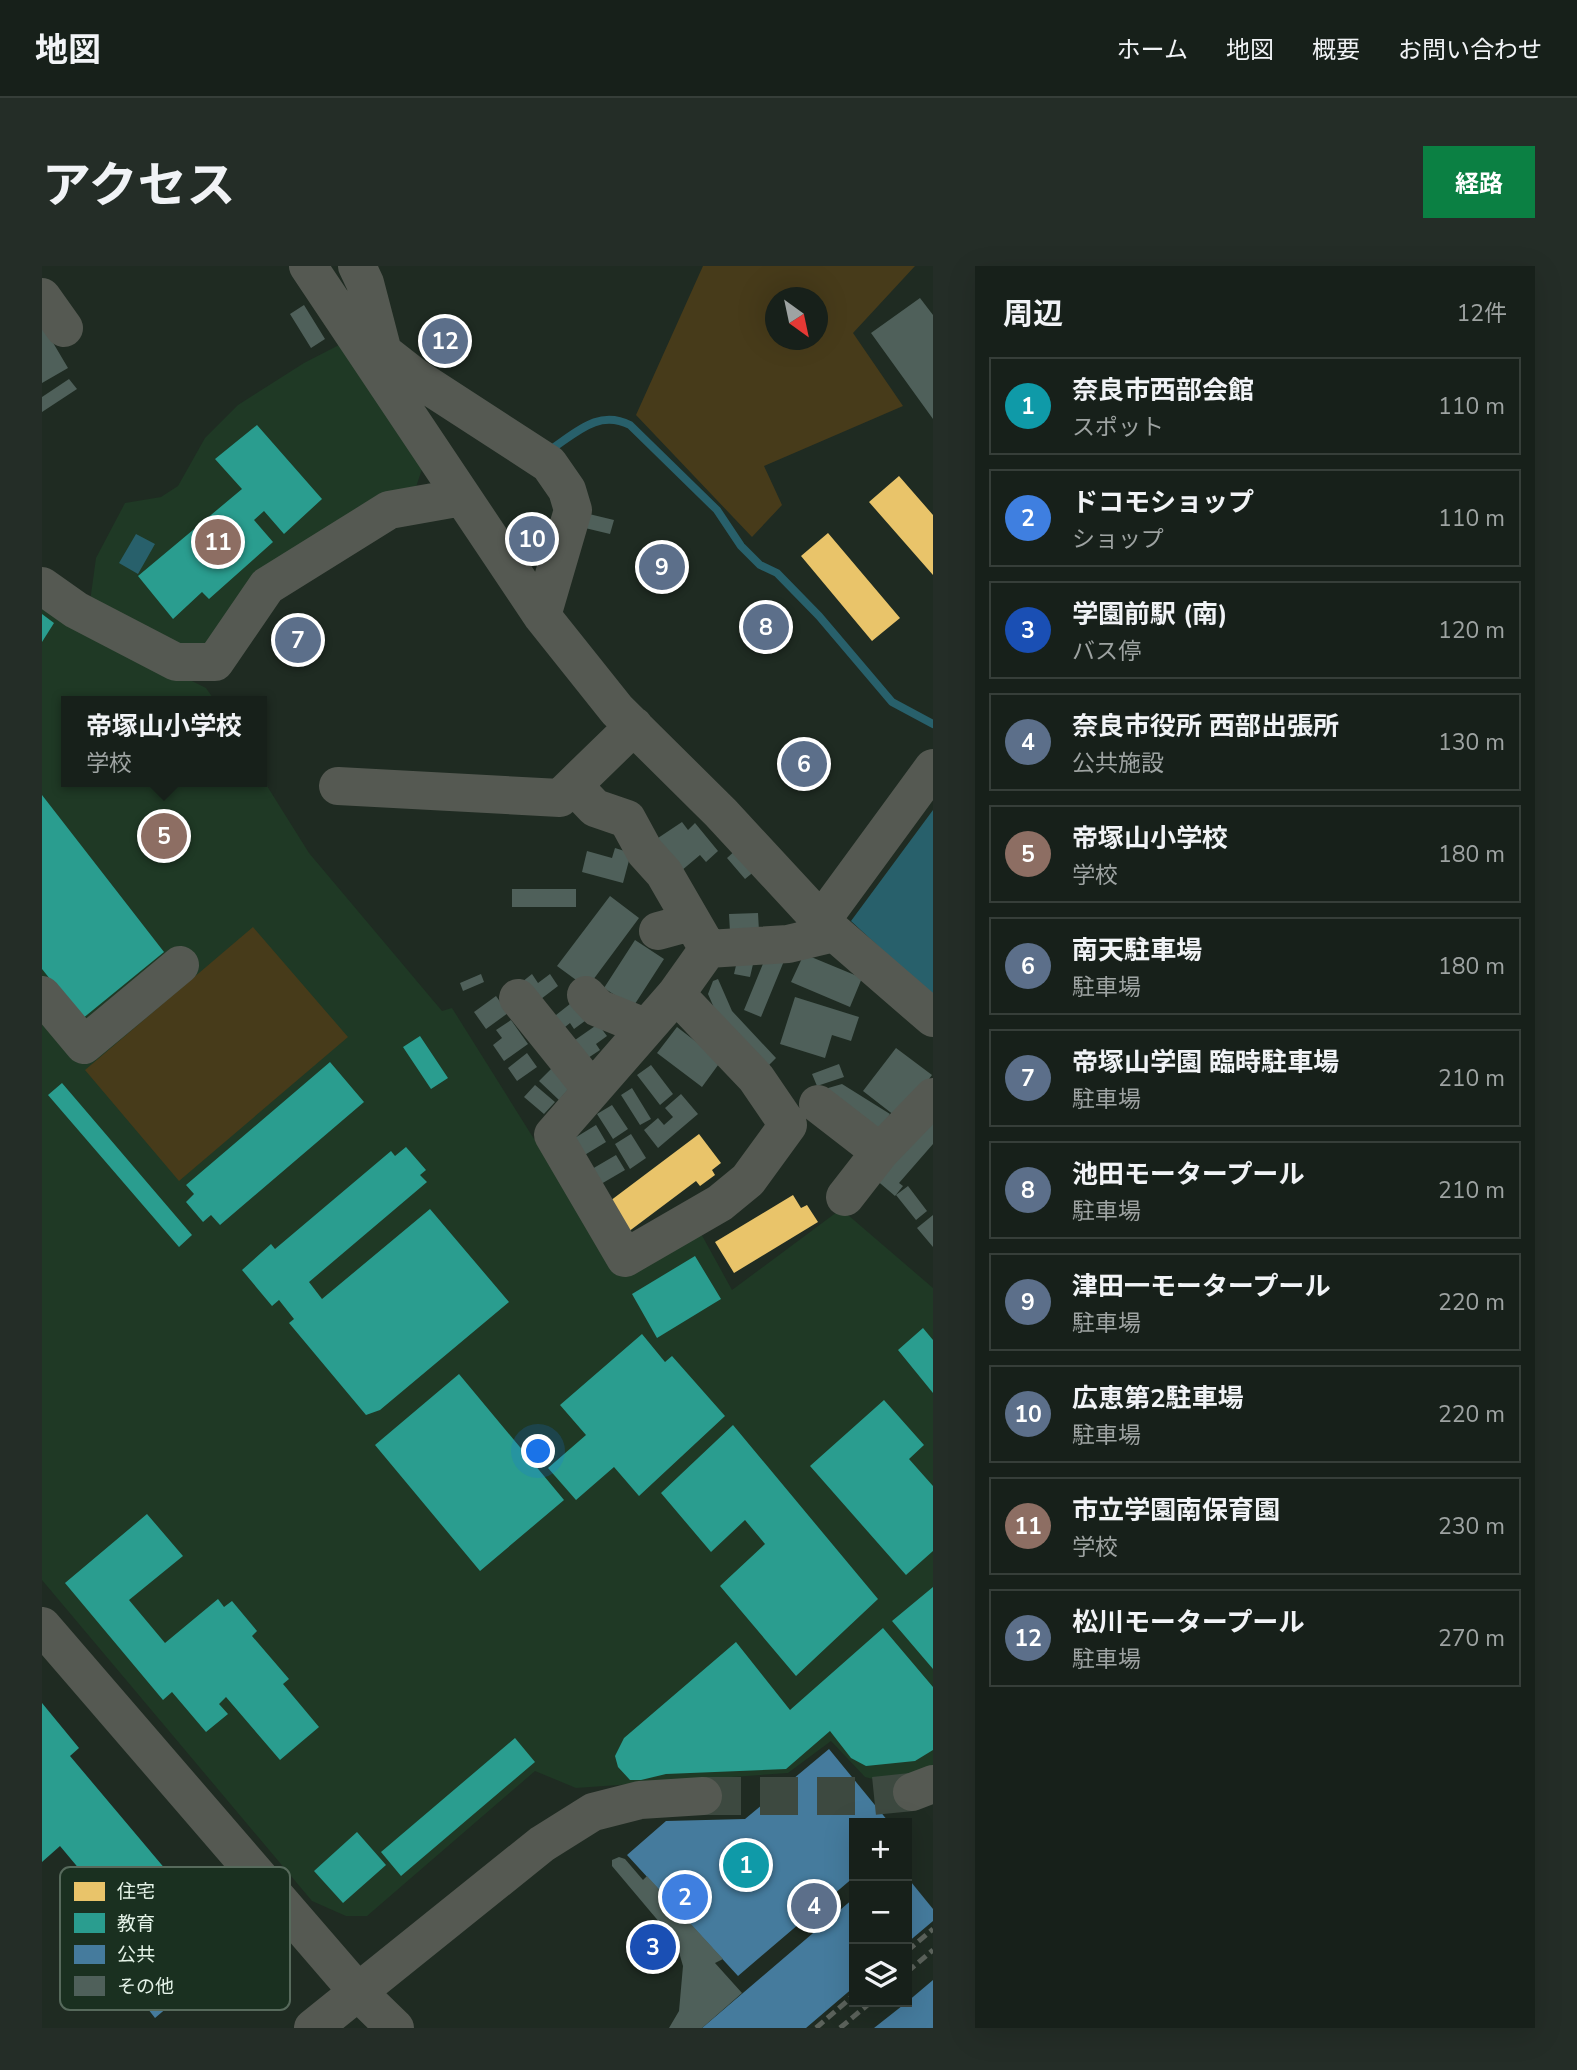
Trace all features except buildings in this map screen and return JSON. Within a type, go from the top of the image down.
[{"type":"street","points":[[42,272],[48,266]]},
{"type":"street","points":[[308,266],[376,356],[462,497],[542,616],[634,726],[721,813],[828,927],[933,1018]]},
{"type":"street","points":[[358,266],[365,283],[376,356]]},
{"type":"street","points":[[42,297],[65,328]]},
{"type":"street","points":[[376,356],[424,383],[549,464],[567,490],[573,510],[542,616]]},
{"type":"street","points":[[42,586],[76,610],[176,662],[215,662],[267,586],[389,510],[462,497]]},
{"type":"street","points":[[338,786],[560,799],[634,726]]},
{"type":"street","points":[[686,934],[788,944],[828,927],[933,768]]},
{"type":"street","points":[[574,786],[595,808],[627,819],[645,852],[664,873],[686,934],[676,993],[553,1135],[625,1258],[720,1203],[748,1180],[788,1125],[756,1078],[676,993]]},
{"type":"street","points":[[42,995],[85,1045],[180,965]]},
{"type":"street","points":[[586,995],[597,1008],[645,1027]]},
{"type":"street","points":[[518,998],[592,1090]]},
{"type":"street","points":[[845,1197],[880,1152],[933,1097]]},
{"type":"street","points":[[818,1104],[880,1152]]},
{"type":"street","points":[[42,1626],[250,1867]]},
{"type":"street","points":[[313,2028],[542,1844],[593,1812],[640,1800],[703,1796]]},
{"type":"street","points":[[290,1913],[358,1992],[395,2028]]},
{"type":"street","points":[[358,1992],[365,2028]]},
{"type":"shaded area","points":[[703,266],[915,266],[853,333],[903,406],[764,466],[782,505],[752,537],[636,415]]},
{"type":"shaded area","points":[[339,345],[422,469],[414,493],[209,651],[191,655],[89,609],[96,558],[125,503],[161,497],[178,486],[205,438],[238,405],[304,363]]},
{"type":"shaded area","points":[[42,600],[81,626],[206,688],[212,696],[61,696],[61,787],[267,786],[309,853],[442,1011],[452,1008],[618,1273],[699,1230],[732,1290],[841,1209],[933,1288],[933,1776],[884,1782],[865,1777],[831,1741],[788,1773],[576,1788],[535,1771],[367,1916],[346,1916],[312,1901],[290,1875],[290,1867],[283,1867],[42,1580]]},
{"type":"shaded area","points":[[253,927],[348,1037],[179,1181],[85,1070]]},
{"type":"water","points":[[136,534],[155,544],[138,574],[119,563]]},
{"type":"water","points":[[933,810],[933,997],[851,921]]},
{"type":"waterway","points":[[550,450],[578,430],[597,421],[618,421],[630,425],[717,510],[741,546],[760,565],[777,573],[819,616],[892,702],[933,724]]},
{"type":"tunnel","points":[[703,1796],[873,1796],[912,1792]]},
{"type":"railway","points":[[912,1947],[933,1929]]},
{"type":"railway","points":[[912,1968],[933,1950]]},
{"type":"railway","points":[[816,2028],[849,1999]]},
{"type":"railway","points":[[840,2028],[865,2007]]},
{"type":"place","name":"松川モータープール","points":[[445,341]]},
{"type":"place","name":"広恵第2駐車場","points":[[532,539]]},
{"type":"place","name":"市立学園南保育園","points":[[218,542]]},
{"type":"place","name":"津田一モータープール","points":[[662,567]]},
{"type":"place","name":"池田モータープール","points":[[766,627]]},
{"type":"place","name":"帝塚山学園 臨時駐車場","points":[[298,640]]},
{"type":"place","name":"南天駐車場","points":[[804,764]]},
{"type":"place","name":"帝塚山小学校","points":[[164,836]]},
{"type":"place","name":"奈良市西部会館","points":[[746,1865]]},
{"type":"place","name":"ドコモショップ","points":[[685,1897]]},
{"type":"place","name":"奈良市役所 西部出張所","points":[[814,1906]]},
{"type":"place","name":"学園前駅 (南)","points":[[653,1947]]}]
